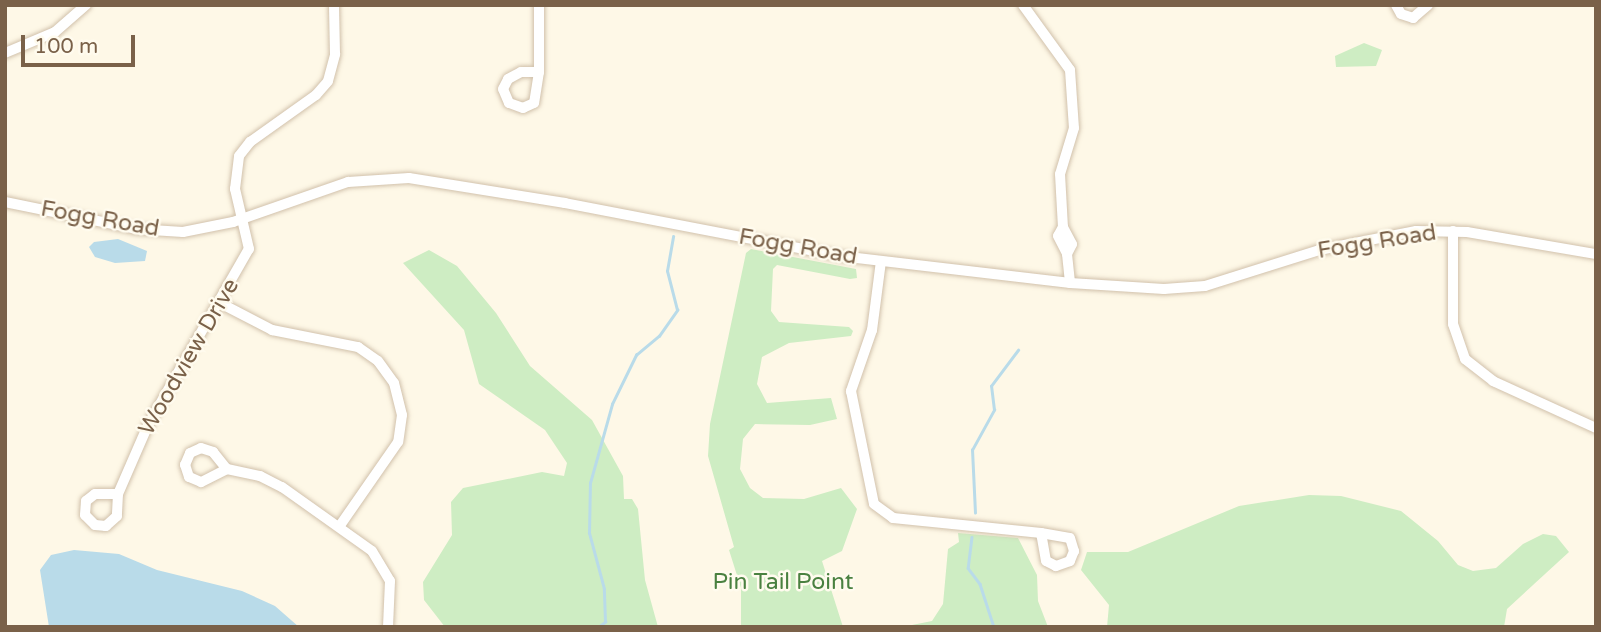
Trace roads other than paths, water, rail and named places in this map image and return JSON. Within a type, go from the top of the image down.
[{"type":"street","points":[[5,53],[55,32],[86,5]]},
{"type":"street","name":"Woodview Drive","points":[[118,494],[148,425],[220,303],[250,245],[234,183],[239,156],[250,142],[316,95],[328,81],[335,54],[334,5]]},
{"type":"street","points":[[539,5],[539,72]]},
{"type":"street","points":[[1023,5],[1070,70],[1074,128],[1060,174],[1063,227],[1059,245],[1067,254],[1070,283]]},
{"type":"street","points":[[1395,5],[1410,18],[1422,15],[1428,5]]},
{"type":"street","name":"Fogg Road","points":[[5,202],[156,231],[199,230],[244,219],[337,185],[408,178],[881,261],[1070,283],[1188,288],[1370,239],[1452,231],[1596,254]]},
{"type":"street","points":[[1452,231],[1453,324],[1465,359],[1493,381],[1596,428]]},
{"type":"street","points":[[881,261],[873,330],[851,391],[874,504],[893,518],[1041,533]]},
{"type":"street","points":[[220,303],[272,330],[358,347],[378,361],[391,378],[401,406],[398,442],[339,527]]},
{"type":"street","points":[[227,469],[274,482],[339,527],[385,567],[391,589],[388,627]]},
{"type":"water","points":[[118,239],[147,251],[145,261],[115,263],[95,257],[89,247],[94,242]]},
{"type":"water","points":[[74,550],[119,554],[157,570],[242,591],[275,606],[299,627],[49,627],[40,570],[51,555]]},
{"type":"waterway","points":[[598,627],[605,622],[604,589],[589,533],[590,483],[612,404],[636,355],[659,336],[677,310],[667,271],[673,237]]},
{"type":"waterway","points":[[975,513],[972,450],[994,410],[991,386],[1018,350]]},
{"type":"waterway","points":[[972,537],[968,568],[980,584],[994,627]]},
{"type":"park label","name":"Pin Tail Point","points":[[783,582]]}]
